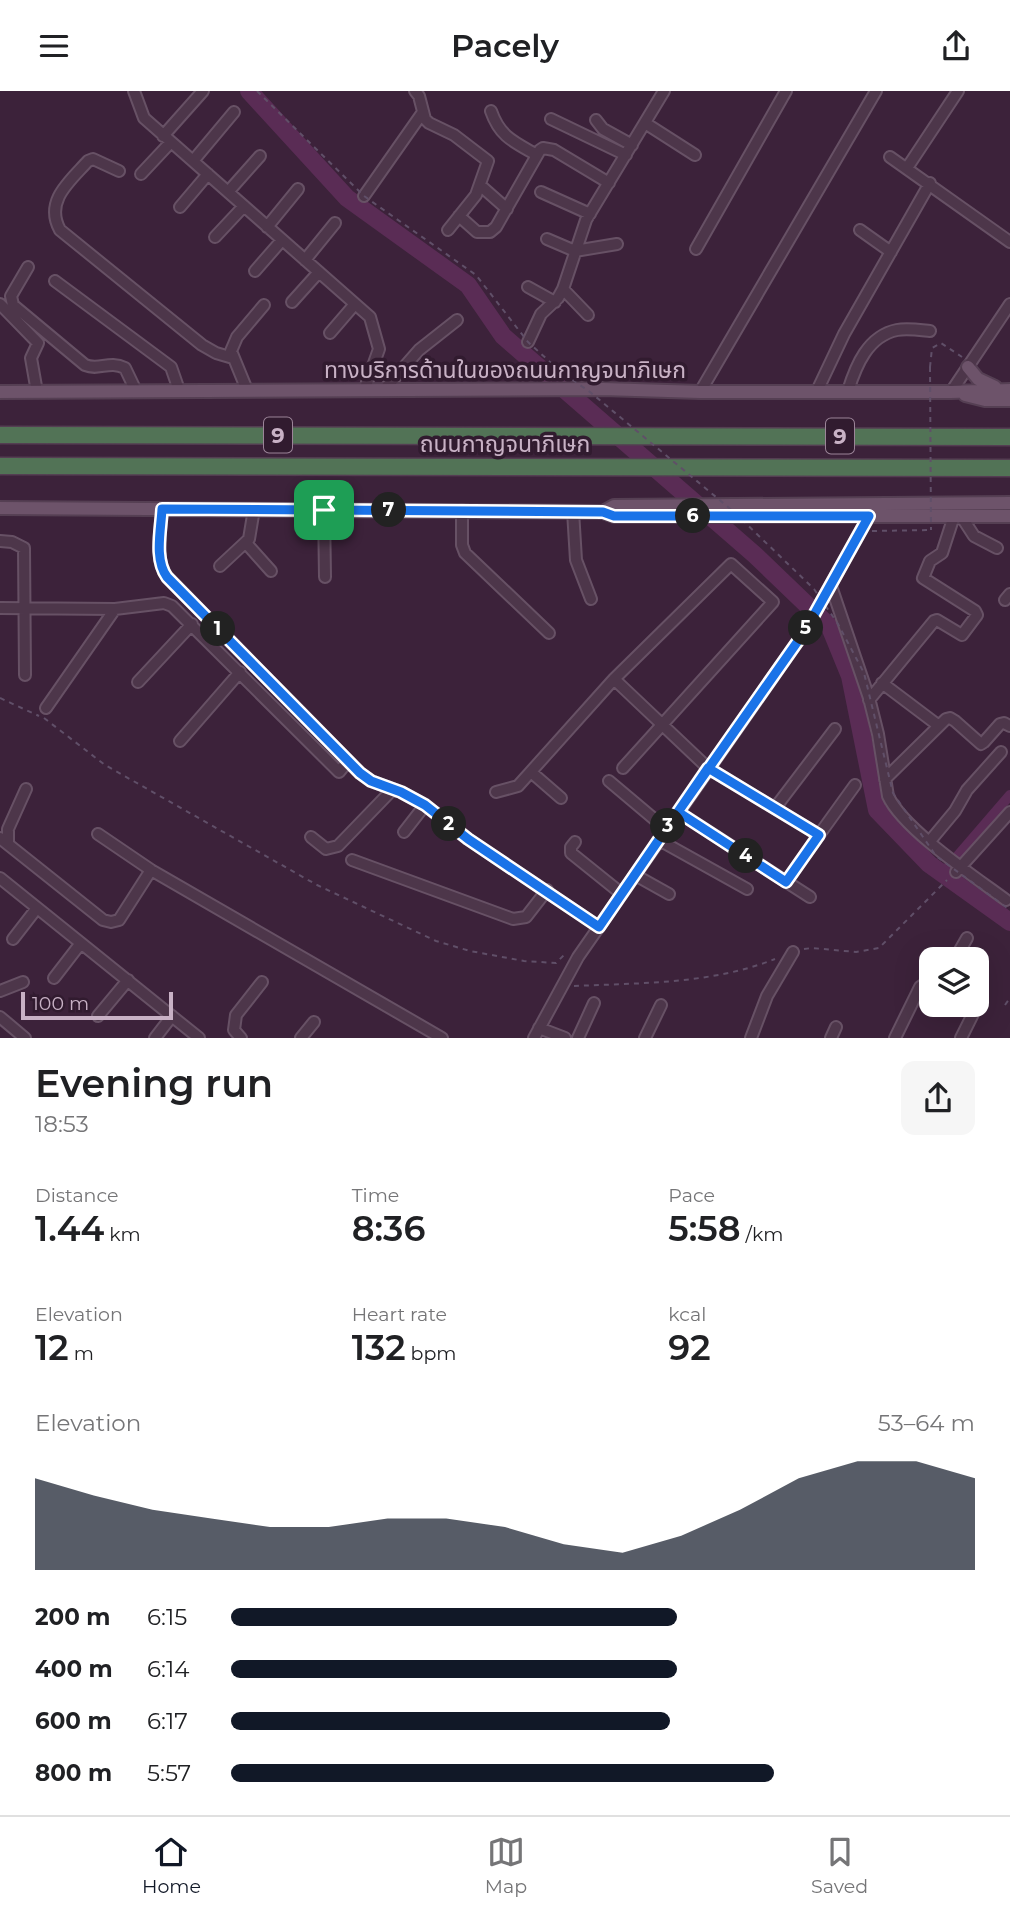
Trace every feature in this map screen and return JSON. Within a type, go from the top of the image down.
[{"type":"highway","name":"ถนนกาญจนาภิเษก","points":[[0,435],[1010,437]]},
{"type":"highway","name":"ถนนกาญจนาภิเษก","points":[[0,466],[1010,468]]},
{"type":"main road","points":[[970,365],[978,379],[1005,390]]},
{"type":"main road","name":"ทางบริการด้านในของถนนกาญจนาภิเษก","points":[[0,392],[1005,390]]},
{"type":"main road","points":[[951,392],[985,400],[1010,400]]},
{"type":"main road","points":[[0,508],[603,512],[614,506],[651,511],[1010,503]]},
{"type":"main road","points":[[762,510],[869,516],[1010,516]]},
{"type":"street","points":[[134,91],[144,118],[370,317],[379,348],[364,391]]},
{"type":"street","points":[[141,174],[202,91]]},
{"type":"street","points":[[415,91],[429,123],[454,135],[488,161],[481,186],[448,230]]},
{"type":"street","points":[[528,342],[541,314],[555,302],[563,289],[590,213],[664,91]]},
{"type":"street","points":[[696,249],[786,91]]},
{"type":"street","points":[[700,391],[876,91]]},
{"type":"street","points":[[907,169],[958,91]]},
{"type":"street","points":[[491,111],[499,129],[509,139],[537,155]]},
{"type":"street","points":[[193,161],[234,112]]},
{"type":"street","points":[[364,196],[423,112]]},
{"type":"street","points":[[551,119],[629,150]]},
{"type":"street","points":[[596,120],[629,150]]},
{"type":"street","points":[[645,123],[695,155]]},
{"type":"street","points":[[459,216],[477,232],[490,232],[496,227],[543,148],[554,150],[609,183]]},
{"type":"street","points":[[228,192],[260,156]]},
{"type":"street","points":[[890,157],[1010,242]]},
{"type":"street","points":[[119,171],[93,159],[88,161],[62,190],[55,207],[54,219],[60,230],[202,345],[233,358]]},
{"type":"street","points":[[180,207],[208,174]]},
{"type":"street","points":[[817,391],[844,334],[930,183]]},
{"type":"street","points":[[481,186],[507,209]]},
{"type":"street","points":[[267,227],[298,189]]},
{"type":"street","points":[[541,192],[590,213]]},
{"type":"street","points":[[215,237],[244,206]]},
{"type":"street","points":[[305,260],[335,223]]},
{"type":"street","points":[[860,230],[891,251]]},
{"type":"street","points":[[547,239],[575,251],[617,244]]},
{"type":"street","points":[[255,271],[282,240]]},
{"type":"street","points":[[28,267],[11,296],[13,305],[85,365],[97,367],[114,364],[125,368],[136,391]]},
{"type":"street","points":[[292,302],[319,272]]},
{"type":"street","points":[[55,281],[171,367],[179,390]]},
{"type":"street","points":[[528,287],[555,302]]},
{"type":"street","points":[[563,289],[588,315]]},
{"type":"street","points":[[330,333],[355,304]]},
{"type":"street","points":[[951,392],[1010,304]]},
{"type":"street","points":[[0,305],[38,344],[31,358],[37,392]]},
{"type":"street","points":[[247,390],[233,358],[233,344],[264,305]]},
{"type":"street","points":[[384,390],[419,350],[457,320]]},
{"type":"street","points":[[848,391],[861,358],[876,340],[899,329],[930,331]]},
{"type":"street","points":[[162,509],[161,570],[348,761],[371,781],[425,805],[468,839],[599,927]]},
{"type":"street","points":[[220,566],[246,543],[252,530],[254,509]]},
{"type":"street","points":[[324,510],[325,577]]},
{"type":"street","points":[[462,510],[462,545],[465,553],[550,633]]},
{"type":"street","points":[[573,511],[573,548],[591,599]]},
{"type":"street","points":[[565,1038],[536,1033],[551,1003],[578,957],[805,631],[869,516]]},
{"type":"street","points":[[869,699],[874,697],[882,683],[896,670],[934,621],[937,620],[962,635],[977,615],[975,611],[923,578],[930,561],[942,553],[958,516],[974,536],[997,548]]},
{"type":"street","points":[[0,541],[20,544],[24,548],[24,675]]},
{"type":"street","points":[[246,543],[271,571]]},
{"type":"street","points":[[496,792],[518,786],[614,679],[731,564],[773,602],[623,768]]},
{"type":"street","points":[[831,586],[869,699],[891,804],[959,868],[1008,905]]},
{"type":"street","points":[[0,608],[115,609],[164,603],[172,605],[339,772],[348,761]]},
{"type":"street","points":[[46,708],[115,609]]},
{"type":"street","points":[[138,682],[192,624]]},
{"type":"street","points":[[180,741],[240,672]]},
{"type":"street","points":[[614,679],[708,768],[819,835]]},
{"type":"street","points":[[882,683],[939,726]]},
{"type":"street","points":[[885,779],[950,718],[981,744],[1000,724],[1010,726]]},
{"type":"street","points":[[775,808],[835,729]]},
{"type":"street","points":[[930,841],[1001,752]]},
{"type":"street","points":[[531,772],[561,798]]},
{"type":"street","points":[[609,781],[666,829]]},
{"type":"street","points":[[786,882],[855,785]]},
{"type":"street","points":[[26,789],[4,841],[103,920],[119,920],[151,870]]},
{"type":"street","points":[[311,837],[326,849],[338,846],[393,789]]},
{"type":"street","points":[[404,832],[425,805]]},
{"type":"street","points":[[959,868],[1010,811]]},
{"type":"street","points":[[678,812],[810,897]]},
{"type":"street","points":[[98,834],[151,870],[442,1038]]},
{"type":"street","points":[[659,840],[747,890]]},
{"type":"street","points":[[575,842],[571,846],[571,853],[622,894]]},
{"type":"street","points":[[352,860],[513,919],[526,917],[547,890]]},
{"type":"street","points":[[635,875],[669,894]]},
{"type":"street","points":[[0,879],[199,1038]]},
{"type":"street","points":[[13,939],[37,908]]},
{"type":"street","points":[[962,947],[967,938]]},
{"type":"street","points":[[54,978],[81,943]]},
{"type":"street","points":[[751,1038],[767,996],[793,952]]},
{"type":"street","points":[[98,1016],[128,981]]},
{"type":"street","points":[[0,991],[23,982]]},
{"type":"street","points":[[241,1038],[234,1030],[236,1015],[262,982]]},
{"type":"street","points":[[895,1038],[919,989]]},
{"type":"street","points":[[578,1038],[594,1003]]},
{"type":"street","points":[[645,1038],[661,1005]]},
{"type":"street","points":[[155,1038],[172,1016]]},
{"type":"street","points":[[0,1017],[25,1038]]},
{"type":"street","points":[[961,1038],[972,1017]]},
{"type":"street","points":[[301,1038],[314,1022]]},
{"type":"path","points":[[257,91],[364,196],[476,275],[528,342],[734,512],[814,589],[838,624],[864,673],[894,793],[936,856],[959,868],[1008,905]]},
{"type":"path","points":[[860,531],[930,530],[932,348],[941,342],[970,365]]},
{"type":"path","points":[[0,698],[46,719],[105,765],[170,804],[317,885],[436,941],[524,961],[555,963],[564,955]]},
{"type":"path","points":[[574,986],[668,983],[756,967],[793,952],[812,948],[856,952],[879,949],[959,868]]},
{"type":"path","points":[[1005,1006],[1010,998]]},
{"type":"waterway","points":[[249,91],[347,198],[468,285],[503,336],[755,555],[830,627],[850,676],[877,810],[929,864],[1010,922]]},
{"type":"waterway","points":[[942,874],[1010,795]]},
{"type":"route","points":[[324,510],[162,509],[161,570],[360,773],[371,781],[401,792],[425,805],[468,839],[599,927],[708,768],[803,825],[819,835],[786,882],[678,812],[768,682],[805,631],[869,516],[614,516],[603,512],[324,510]]}]
